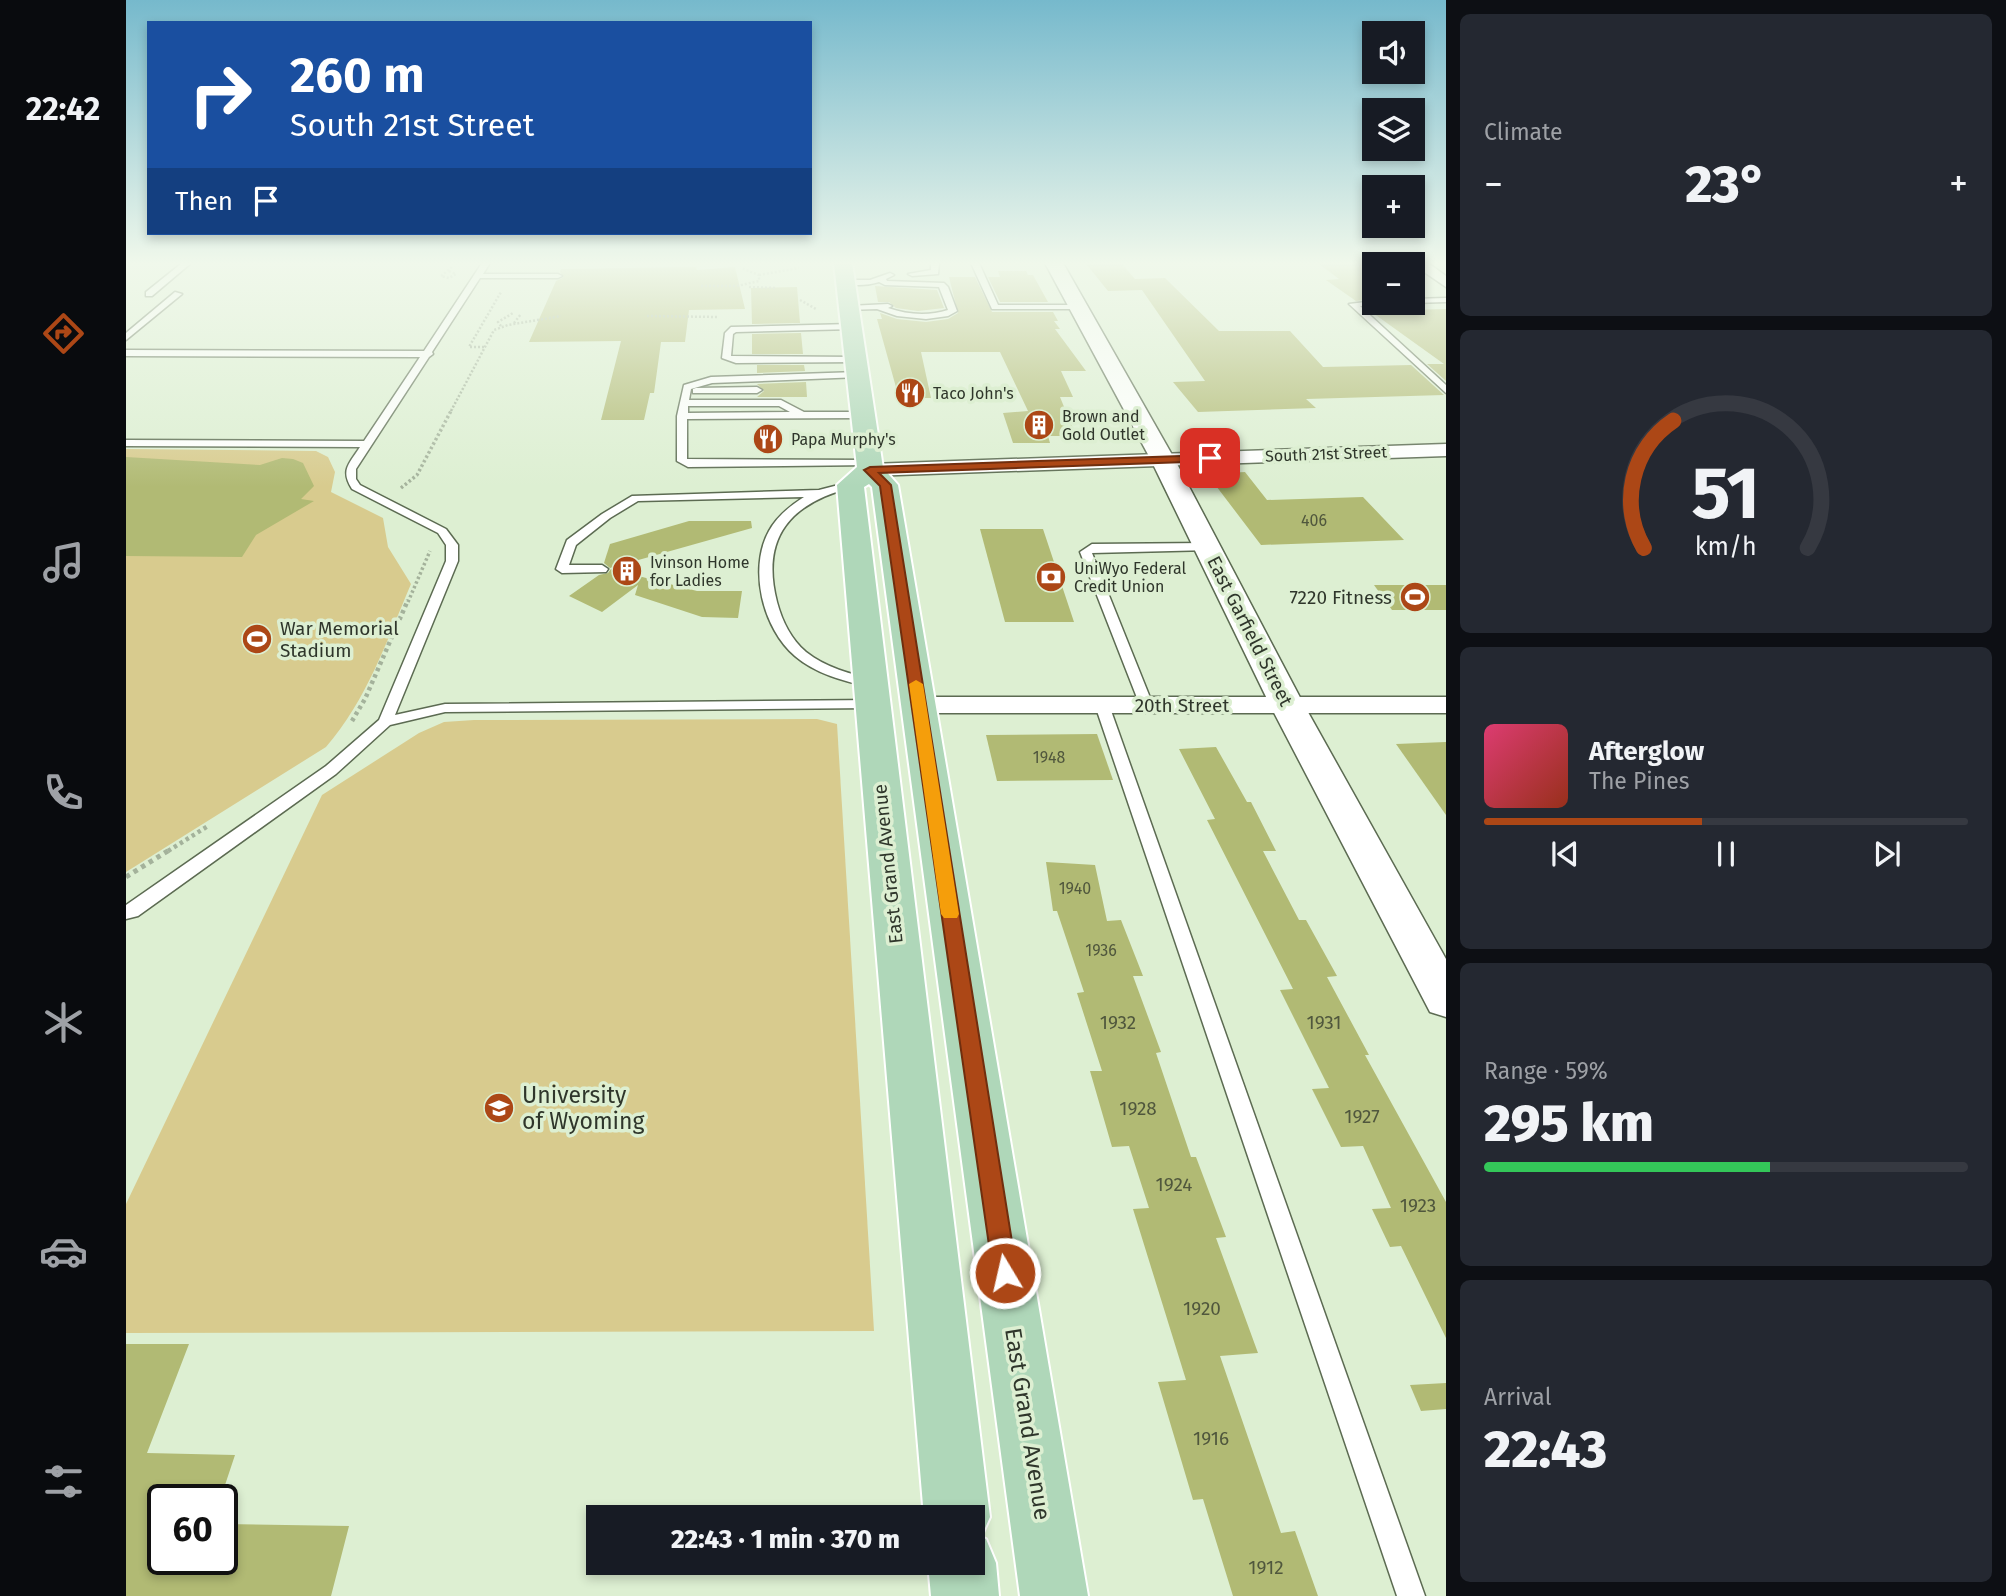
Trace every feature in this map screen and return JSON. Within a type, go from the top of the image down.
[{"type":"main road","name":"East Grand Avenue","points":[[852,337],[863,415],[852,478],[887,697],[1054,1596]]},
{"type":"main road","name":"East Grand Avenue","points":[[887,697],[956,1505]]},
{"type":"main road","points":[[963,1575],[965,1596]]},
{"type":"street","name":"East Garfield Street","points":[[1095,337],[1163,460],[1287,705],[1446,999]]},
{"type":"street","name":"South 21st Street","points":[[852,478],[1163,460],[1446,450]]},
{"type":"street","name":"20th Street","points":[[887,697],[1102,705],[1446,705]]},
{"type":"lane","points":[[126,912],[132,911],[331,770],[385,722],[452,561],[452,545],[442,531],[356,487],[351,479],[351,469],[439,337]]},
{"type":"lane","points":[[728,337],[726,358],[856,367]]},
{"type":"lane","points":[[1389,337],[1446,390]]},
{"type":"lane","points":[[126,354],[429,354]]},
{"type":"lane","points":[[852,478],[688,464],[682,461],[680,447],[686,391],[687,387],[695,383],[856,367]]},
{"type":"lane","points":[[686,391],[757,390]]},
{"type":"lane","points":[[684,403],[781,403],[801,415]]},
{"type":"lane","points":[[682,416],[863,415]]},
{"type":"lane","points":[[126,443],[368,444]]},
{"type":"lane","points":[[602,569],[562,569],[571,543],[606,516],[636,498],[852,478]]},
{"type":"lane","points":[[852,478],[799,503],[774,531],[768,557],[767,598],[776,620],[793,646],[818,667],[887,697]]},
{"type":"lane","points":[[1146,705],[1086,552],[1092,548],[1207,547]]},
{"type":"lane","points":[[385,722],[445,708],[887,697]]},
{"type":"lane","points":[[1102,705],[1411,1596]]},
{"type":"path","points":[[475,337],[469,347],[485,347]]},
{"type":"path","points":[[387,501],[418,475],[488,337]]},
{"type":"path","points":[[345,732],[365,699],[430,550],[426,544]]},
{"type":"path","points":[[126,877],[213,823]]},
{"type":"shaded area","name":"War Memorial Stadium","points":[[126,449],[316,451],[328,457],[335,472],[331,492],[383,518],[388,547],[411,584],[365,690],[326,747],[126,872]]},
{"type":"shaded area","points":[[817,719],[837,724],[874,1331],[126,1333],[126,1204],[322,795],[419,733],[444,722]]},
{"type":"building","points":[[531,337],[686,337],[685,342],[661,342],[654,393],[650,393],[644,420],[601,420],[621,341],[529,342]]},
{"type":"building","points":[[752,337],[801,337],[803,354],[752,354]]},
{"type":"building","points":[[882,337],[1061,337],[1086,371],[1061,371],[1073,397],[1060,397],[1076,436],[1048,436],[1050,443],[1013,443],[1003,413],[1028,411],[1000,352],[921,352],[931,398],[899,398]]},
{"type":"building","points":[[1175,337],[1296,337],[1323,367],[1411,365],[1444,395],[1306,399],[1316,408],[1198,412],[1173,382],[1205,381]]},
{"type":"building","points":[[1407,337],[1446,337],[1446,381],[1427,364],[1444,364]]},
{"type":"building","points":[[757,365],[804,365],[805,371],[757,373]]},
{"type":"building","points":[[806,382],[807,397],[757,397],[764,391],[757,384]]},
{"type":"building","points":[[126,457],[260,465],[282,458],[293,459],[303,463],[314,486],[301,499],[314,501],[256,535],[242,557],[126,556]]},
{"type":"building","points":[[1245,472],[1267,500],[1363,497],[1404,540],[1261,545],[1207,474]]},
{"type":"building","points":[[689,521],[751,521],[752,528],[610,568],[604,563],[610,544]]},
{"type":"building","name":"UniWyo Federal Credit Union","points":[[980,529],[1043,529],[1074,622],[1005,622]]},
{"type":"building","points":[[611,569],[697,591],[742,591],[738,618],[702,617],[635,595],[638,585],[602,612],[569,596]]},
{"type":"building","name":"7220 Fitness","points":[[1374,585],[1446,585],[1446,610],[1392,610]]},
{"type":"building","points":[[1097,734],[1113,780],[997,781],[986,735]]},
{"type":"building","points":[[1446,742],[1446,815],[1396,744]]},
{"type":"building","points":[[1216,747],[1247,802],[1251,802],[1276,851],[1263,851],[1299,920],[1306,920],[1337,976],[1327,977],[1369,1055],[1365,1055],[1446,1202],[1446,1338],[1401,1246],[1390,1247],[1372,1209],[1391,1208],[1363,1146],[1341,1147],[1312,1089],[1329,1088],[1280,990],[1293,989],[1207,820],[1215,819],[1179,749]]},
{"type":"building","points":[[1046,862],[1095,865],[1107,921],[1121,920],[1143,976],[1133,976],[1161,1052],[1156,1053],[1191,1157],[1196,1157],[1226,1237],[1216,1238],[1258,1353],[1220,1356],[1281,1533],[1295,1531],[1318,1596],[1233,1596],[1203,1499],[1193,1500],[1158,1382],[1186,1380],[1133,1209],[1149,1208],[1129,1146],[1112,1147],[1090,1071],[1102,1071],[1077,993],[1084,992],[1057,911],[1053,911]]},
{"type":"building","points":[[126,1344],[189,1344],[147,1453],[235,1455],[225,1484],[147,1484],[147,1575],[238,1575],[238,1524],[349,1526],[331,1596],[126,1596]]},
{"type":"building","points":[[1446,1383],[1446,1409],[1421,1411],[1410,1385]]},
{"type":"slow traffic","points":[[916,684],[950,914]]},
{"type":"place","name":"Taco John's","points":[[910,393]]},
{"type":"place","name":"Brown and Gold Outlet","points":[[1039,425]]},
{"type":"place","name":"Papa Murphy's","points":[[768,439]]},
{"type":"place","name":"Ivinson Home for Ladies","points":[[627,571]]},
{"type":"place","name":"UniWyo Federal Credit Union","points":[[1051,577]]},
{"type":"place","name":"7220 Fitness","points":[[1415,597]]},
{"type":"place","name":"War Memorial Stadium","points":[[257,639]]},
{"type":"place","name":"University of Wyoming","points":[[499,1108]]},
{"type":"route","points":[[1005,1273],[885,485],[870,470],[1210,458]]}]
